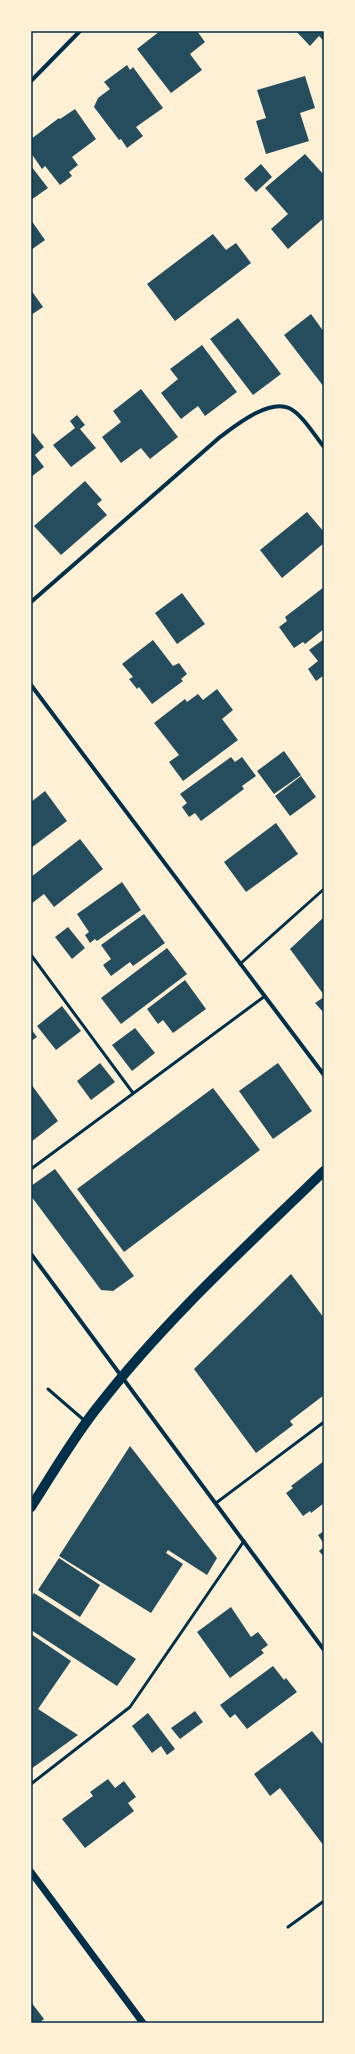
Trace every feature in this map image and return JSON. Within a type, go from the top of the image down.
[{"type":"main road","points":[[31,1507],[86,1422],[122,1377],[193,1298],[324,1171]]},
{"type":"street","points":[[31,81],[80,31]]},
{"type":"street","points":[[31,602],[220,437],[247,417],[272,407],[288,408],[306,424],[324,447]]},
{"type":"street","points":[[31,686],[324,1075]]},
{"type":"street","points":[[32,1257],[324,1650]]},
{"type":"street","points":[[31,1872],[143,2023]]},
{"type":"lane","points":[[240,964],[324,889]]},
{"type":"lane","points":[[31,955],[134,1093]]},
{"type":"lane","points":[[31,1169],[265,996]]},
{"type":"lane","points":[[48,1389],[86,1422]]},
{"type":"lane","points":[[216,1503],[324,1422]]},
{"type":"lane","points":[[31,1784],[130,1707],[244,1541]]},
{"type":"lane","points":[[288,1927],[324,1901]]},
{"type":"building","points":[[160,31],[197,31],[205,42],[190,54],[202,70],[171,93],[137,49]]},
{"type":"building","points":[[296,31],[324,31],[324,41],[319,36],[310,46]]},
{"type":"building","points":[[127,65],[130,70],[133,67],[163,108],[136,127],[143,136],[127,148],[121,139],[119,140],[94,107],[98,98],[110,89],[104,82]]},
{"type":"building","points":[[305,76],[315,108],[300,113],[309,141],[266,154],[256,121],[266,118],[257,90]]},
{"type":"building","points":[[75,109],[96,139],[72,157],[78,165],[69,172],[72,176],[60,185],[45,166],[42,169],[31,153],[31,139],[59,118],[60,119]]},
{"type":"building","points":[[305,154],[324,175],[324,218],[288,249],[271,229],[288,214],[265,188]]},
{"type":"building","points":[[261,164],[272,177],[256,192],[244,179]]},
{"type":"building","points":[[31,166],[48,188],[31,200]]},
{"type":"building","points":[[31,220],[45,240],[31,250]]},
{"type":"building","points":[[213,234],[226,250],[236,243],[251,263],[175,321],[147,284]]},
{"type":"building","points":[[31,290],[43,307],[31,315]]},
{"type":"building","points":[[311,314],[324,332],[324,387],[284,335]]},
{"type":"building","points":[[238,318],[281,374],[253,395],[210,339]]},
{"type":"building","points":[[202,345],[237,392],[205,416],[198,406],[181,419],[161,393],[178,379],[170,369]]},
{"type":"building","points":[[141,389],[178,437],[150,459],[141,448],[121,463],[102,437],[121,422],[113,411]]},
{"type":"building","points":[[77,415],[85,425],[80,429],[96,448],[71,467],[53,445],[75,428],[70,421]]},
{"type":"building","points":[[33,433],[44,447],[35,455],[44,467],[31,477],[31,434]]},
{"type":"building","points":[[85,481],[102,500],[97,504],[107,515],[61,555],[34,526]]},
{"type":"building","points":[[307,512],[324,532],[324,543],[282,578],[260,550]]},
{"type":"building","points":[[324,587],[324,629],[305,644],[303,642],[294,648],[279,627],[287,621],[285,617]]},
{"type":"building","points":[[182,593],[205,624],[177,644],[155,613]]},
{"type":"building","points":[[324,639],[324,675],[316,681],[308,669],[318,661],[309,650]]},
{"type":"building","points":[[153,640],[173,666],[179,663],[187,674],[181,679],[183,681],[152,704],[139,687],[137,689],[129,679],[133,677],[122,664]]},
{"type":"building","points":[[217,689],[233,710],[222,719],[238,740],[183,781],[169,762],[179,755],[154,723],[185,699],[187,702],[198,694],[203,700]]},
{"type":"building","points":[[284,751],[301,775],[274,794],[257,771]]},
{"type":"building","points":[[231,757],[235,762],[242,757],[256,776],[242,786],[244,789],[201,821],[195,813],[189,817],[182,807],[187,803],[180,794]]},
{"type":"building","points":[[301,776],[316,797],[290,816],[275,796]]},
{"type":"building","points":[[45,791],[67,821],[31,848],[31,802]]},
{"type":"building","points":[[276,823],[298,854],[246,892],[224,862]]},
{"type":"building","points":[[80,839],[103,869],[54,907],[44,894],[31,904],[31,877]]},
{"type":"building","points":[[122,882],[141,910],[97,941],[95,939],[90,943],[85,935],[89,932],[77,914]]},
{"type":"building","points":[[144,914],[165,943],[133,966],[130,962],[111,976],[103,965],[111,959],[101,945]]},
{"type":"building","points":[[324,917],[324,995],[290,949]]},
{"type":"building","points":[[68,927],[85,948],[72,959],[55,937]]},
{"type":"building","points":[[167,948],[187,974],[121,1024],[101,998]]},
{"type":"building","points":[[185,980],[206,1009],[173,1033],[163,1020],[158,1024],[147,1009]]},
{"type":"building","points":[[324,997],[324,1013],[315,1003]]},
{"type":"building","points":[[62,1006],[81,1031],[56,1050],[37,1026]]},
{"type":"building","points":[[135,1028],[155,1053],[132,1071],[112,1045]]},
{"type":"building","points":[[31,1029],[37,1037],[31,1041]]},
{"type":"building","points":[[100,1063],[115,1082],[91,1100],[77,1081]]},
{"type":"building","points":[[278,1063],[312,1111],[273,1139],[239,1091]]},
{"type":"building","points":[[31,1084],[58,1121],[31,1142]]},
{"type":"building","points":[[213,1088],[260,1150],[124,1252],[77,1189]]},
{"type":"building","points":[[55,1169],[134,1276],[113,1291],[101,1290],[31,1196],[31,1186]]},
{"type":"building","points":[[291,1274],[324,1318],[324,1395],[290,1421],[293,1425],[256,1453],[194,1369]]},
{"type":"building","points":[[130,1446],[217,1558],[207,1575],[168,1550],[166,1553],[183,1564],[151,1613],[59,1556]]},
{"type":"building","points":[[324,1461],[324,1503],[311,1513],[310,1511],[303,1516],[286,1493],[293,1488],[291,1486]]},
{"type":"building","points":[[324,1531],[324,1544],[318,1535]]},
{"type":"building","points":[[324,1547],[324,1557],[319,1551]]},
{"type":"building","points":[[59,1558],[100,1585],[80,1617],[38,1590]]},
{"type":"building","points":[[34,1593],[136,1659],[117,1686],[31,1630],[31,1598]]},
{"type":"building","points":[[231,1607],[251,1637],[258,1632],[268,1645],[261,1650],[264,1653],[230,1678],[197,1632]]},
{"type":"building","points":[[31,1634],[71,1661],[38,1709],[78,1735],[31,1769]]},
{"type":"building","points":[[273,1666],[284,1680],[286,1678],[297,1692],[247,1729],[235,1714],[230,1718],[220,1705]]},
{"type":"building","points":[[195,1711],[203,1722],[180,1739],[171,1728]]},
{"type":"building","points":[[148,1713],[175,1749],[167,1755],[161,1746],[152,1753],[132,1726]]},
{"type":"building","points":[[312,1731],[324,1746],[324,1846],[280,1788],[270,1796],[254,1774]]},
{"type":"building","points":[[108,1779],[115,1788],[124,1781],[136,1797],[128,1803],[134,1811],[85,1848],[62,1819],[93,1796],[90,1792]]},
{"type":"building","points":[[31,2002],[44,2019],[39,2023],[31,2023]]}]
